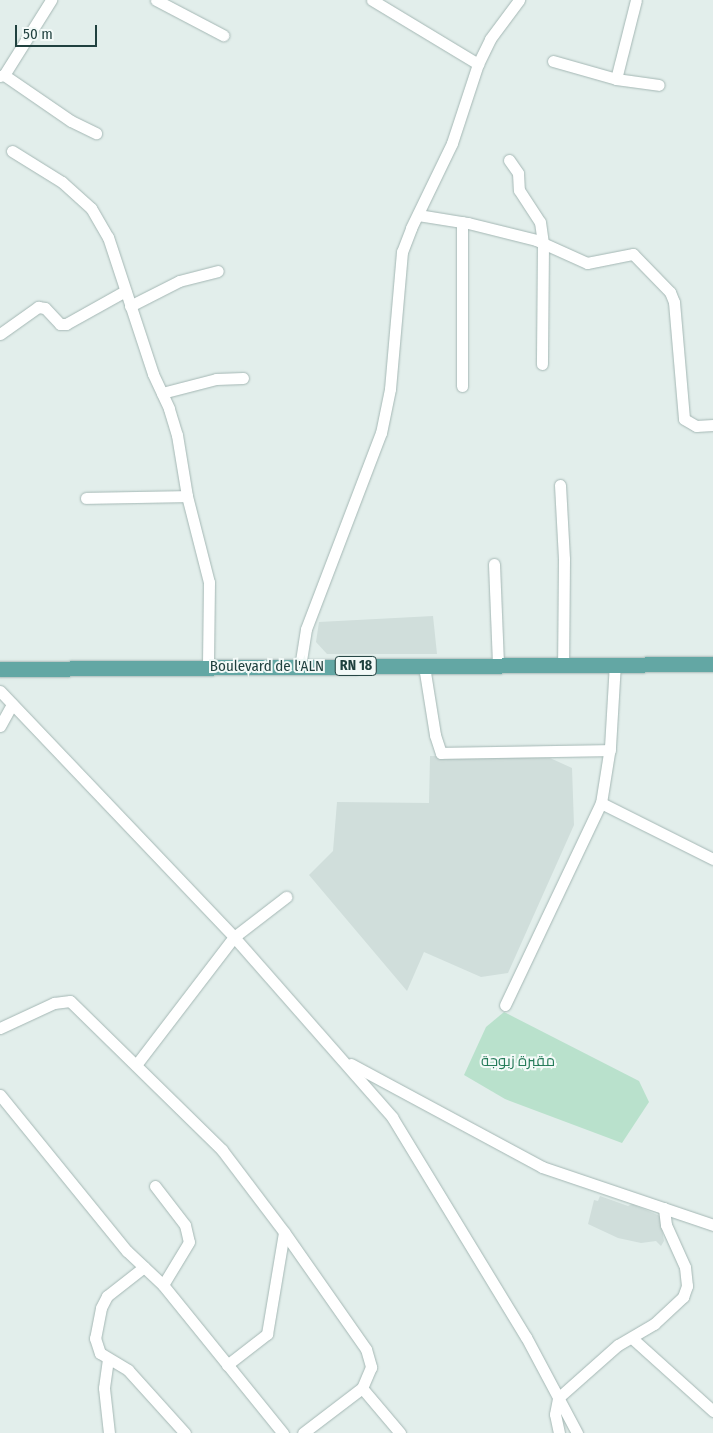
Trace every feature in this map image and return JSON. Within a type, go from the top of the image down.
[{"type":"main road","name":"Boulevard de l'ALN","points":[[0,669],[713,664]]},
{"type":"street","points":[[51,0],[2,75],[71,121],[96,133]]},
{"type":"street","points":[[156,0],[223,35]]},
{"type":"street","points":[[372,0],[478,64]]},
{"type":"street","points":[[300,667],[306,629],[381,433],[390,389],[402,252],[452,143],[478,64],[490,39],[520,0]]},
{"type":"street","points":[[616,79],[636,0]]},
{"type":"street","points":[[553,61],[616,79],[659,85]]},
{"type":"street","points":[[12,151],[62,182],[101,221],[177,435],[187,496],[209,582],[208,667]]},
{"type":"street","points":[[509,160],[518,173],[520,190],[540,222],[543,244],[542,364]]},
{"type":"street","points":[[418,215],[462,222],[543,244],[587,263],[633,254],[670,292],[674,302],[684,419],[696,426],[713,425]]},
{"type":"street","points":[[462,222],[462,386]]},
{"type":"street","points":[[130,306],[179,281],[218,271]]},
{"type":"street","points":[[0,334],[38,307],[45,308],[60,324],[66,324],[125,291]]},
{"type":"street","points":[[162,393],[216,380],[243,378]]},
{"type":"street","points":[[560,485],[564,559],[563,664]]},
{"type":"street","points":[[86,498],[187,496]]},
{"type":"street","points":[[494,564],[498,665]]},
{"type":"street","points":[[505,1005],[601,803],[610,750],[615,664]]},
{"type":"street","points":[[424,666],[435,735],[441,753],[610,750]]},
{"type":"street","points":[[0,691],[234,937],[347,1063],[392,1117],[447,1204],[577,1433]]},
{"type":"street","points":[[0,726],[12,704]]},
{"type":"street","points":[[601,803],[713,859]]},
{"type":"street","points":[[136,1066],[234,937],[286,897]]},
{"type":"street","points":[[0,1028],[54,1003],[70,1001],[222,1150],[284,1232],[366,1349],[370,1367],[362,1388],[303,1433]]},
{"type":"street","points":[[347,1063],[542,1167],[713,1225]]},
{"type":"street","points":[[0,1095],[127,1251],[163,1285],[283,1433]]},
{"type":"street","points":[[155,1186],[185,1224],[189,1242],[163,1285]]},
{"type":"street","points":[[559,1433],[555,1414],[558,1398],[618,1345],[633,1339],[683,1297],[687,1286],[685,1267],[666,1225],[664,1208]]},
{"type":"street","points":[[227,1365],[267,1334],[284,1232]]},
{"type":"street","points":[[144,1267],[107,1296],[101,1308],[95,1338],[100,1352],[108,1359],[128,1370],[185,1433]]},
{"type":"street","points":[[633,1339],[713,1411]]},
{"type":"street","points":[[108,1359],[104,1388],[109,1433]]},
{"type":"street","points":[[362,1388],[400,1433]]},
{"type":"shaded area","points":[[433,616],[437,654],[327,654],[316,642],[319,622]]},
{"type":"shaded area","points":[[430,756],[550,758],[572,768],[574,825],[508,973],[481,977],[424,952],[407,991],[309,875],[333,851],[337,802],[429,803]]},
{"type":"shaded area","points":[[600,1196],[628,1206],[632,1204],[660,1216],[664,1241],[661,1246],[656,1241],[641,1243],[618,1238],[588,1224],[594,1200],[598,1201]]},
{"type":"green space","name":"مقبرة زبوجة","points":[[504,1012],[639,1081],[649,1102],[622,1143],[505,1099],[464,1075],[486,1027]]}]
